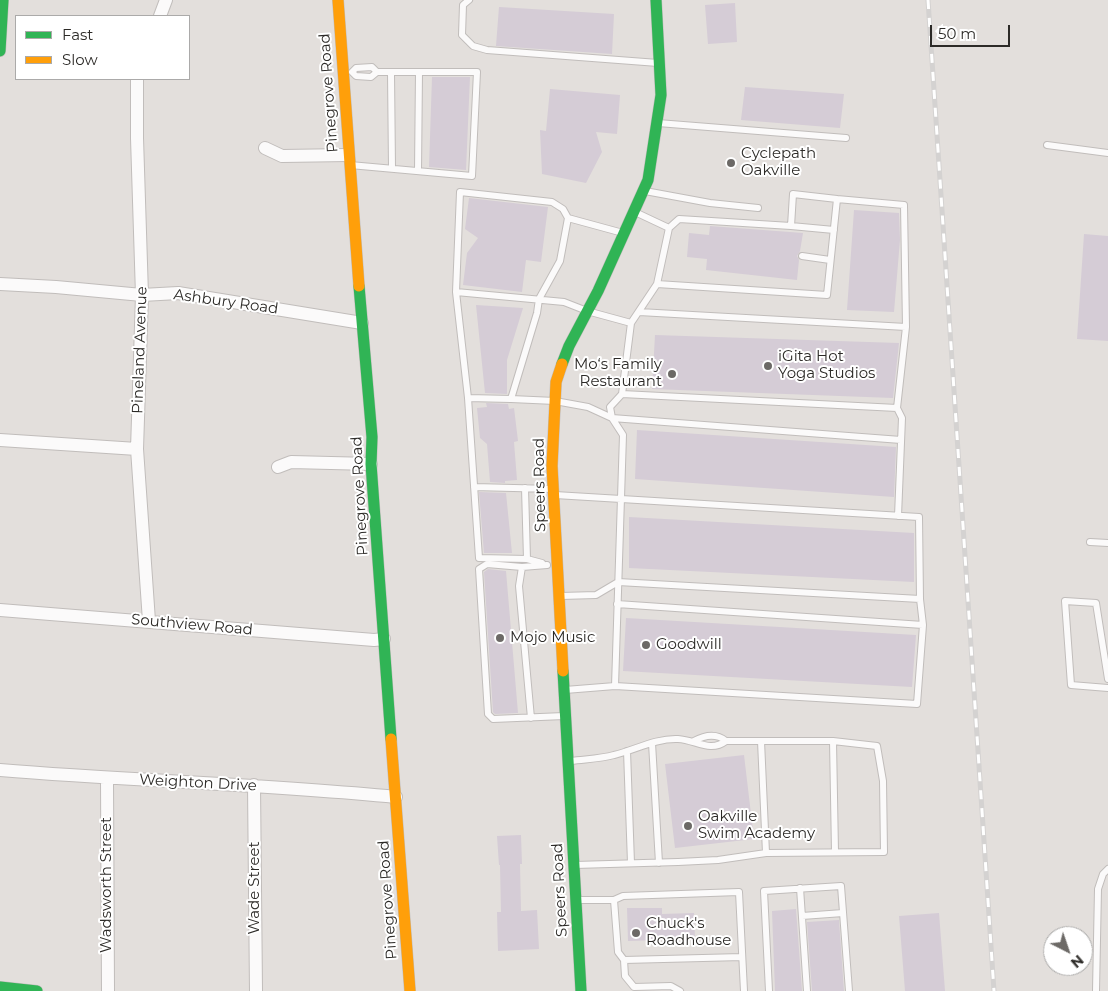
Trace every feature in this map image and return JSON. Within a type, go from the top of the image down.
[{"type":"street","points":[[0,51],[3,0]]},
{"type":"street","points":[[160,15],[166,0]]},
{"type":"street","name":"Pinegrove Road","points":[[338,0],[348,72],[349,160],[372,437],[372,464],[384,639],[410,991]]},
{"type":"street","name":"Speers Road","points":[[580,991],[560,596],[552,564],[554,492],[552,466],[556,382],[569,346],[624,234],[648,180],[661,95],[656,0]]},
{"type":"street","name":"Pineland Avenue","points":[[137,80],[142,295],[137,449],[149,621]]},
{"type":"street","points":[[265,148],[282,156],[349,160]]},
{"type":"street","name":"Ashbury Road","points":[[0,284],[142,295],[178,293],[362,322]]},
{"type":"street","points":[[0,440],[137,449]]},
{"type":"street","points":[[278,467],[291,462],[372,464]]},
{"type":"street","name":"Southview Road","points":[[0,610],[374,640],[384,639]]},
{"type":"street","name":"Weighton Drive","points":[[0,770],[107,779],[254,785],[396,798]]},
{"type":"street","name":"Wadsworth Street","points":[[107,779],[108,991]]},
{"type":"street","name":"Wade Street","points":[[254,785],[256,991]]},
{"type":"street","points":[[0,987],[37,991]]},
{"type":"lane","points":[[469,0],[463,5],[462,35],[473,46],[487,50],[660,63]]},
{"type":"lane","points":[[348,72],[356,68],[372,67],[378,72],[391,73],[477,72],[472,176],[392,168],[349,160]]},
{"type":"lane","points":[[418,72],[418,170]]},
{"type":"lane","points":[[391,73],[392,168]]},
{"type":"lane","points":[[657,123],[846,138]]},
{"type":"lane","points":[[1047,146],[1108,153]]},
{"type":"lane","points":[[644,190],[710,203],[758,208]]},
{"type":"lane","points":[[511,399],[539,299],[560,261],[568,218],[563,209],[552,202],[460,192],[456,292],[468,398],[479,558],[527,559],[552,564]]},
{"type":"lane","points":[[790,226],[793,194],[904,205],[906,328],[897,408],[902,418],[898,516]]},
{"type":"lane","points":[[657,284],[827,295],[837,199]]},
{"type":"lane","points":[[634,212],[669,228]]},
{"type":"lane","points":[[568,218],[624,234]]},
{"type":"lane","points":[[615,686],[623,436],[612,418],[610,407],[622,394],[631,323],[657,284],[669,228],[679,220],[834,230]]},
{"type":"lane","points":[[802,256],[830,260]]},
{"type":"lane","points":[[456,292],[564,302],[587,311],[631,323]]},
{"type":"lane","points":[[639,312],[906,328]]},
{"type":"lane","points":[[622,394],[897,408]]},
{"type":"lane","points":[[468,398],[555,401],[588,407],[612,418],[901,440]]},
{"type":"lane","points":[[474,487],[525,488],[620,499],[919,517],[920,598],[923,625],[917,704],[615,686],[565,690]]},
{"type":"lane","points":[[525,488],[527,559]]},
{"type":"lane","points":[[1090,542],[1108,543]]},
{"type":"lane","points":[[552,564],[522,567],[487,564],[479,569],[486,695],[488,714],[493,719],[567,715]]},
{"type":"lane","points":[[522,567],[520,586],[531,718]]},
{"type":"lane","points":[[560,596],[596,595],[618,582],[920,598]]},
{"type":"lane","points":[[1108,679],[1096,603],[1065,601],[1071,685],[1108,688]]},
{"type":"lane","points":[[617,604],[923,625]]},
{"type":"lane","points":[[694,741],[703,736],[720,737],[726,741]]},
{"type":"lane","points":[[569,761],[612,756],[652,743],[677,739],[694,741],[703,746],[720,745],[726,741],[833,741],[877,746],[884,780],[884,852],[766,854],[718,860],[574,865]]},
{"type":"lane","points":[[761,740],[766,854]]},
{"type":"lane","points":[[833,741],[835,852]]},
{"type":"lane","points":[[652,743],[658,862]]},
{"type":"lane","points":[[627,751],[631,863]]},
{"type":"lane","points":[[1096,991],[1098,889],[1103,874],[1108,869]]},
{"type":"lane","points":[[770,991],[764,891],[841,886],[849,991]]},
{"type":"lane","points":[[800,888],[807,991]]},
{"type":"lane","points":[[576,900],[614,900],[623,896],[739,892],[744,991]]},
{"type":"lane","points":[[614,900],[618,952],[624,960],[625,976],[634,987],[671,986],[680,991]]},
{"type":"lane","points":[[802,916],[843,913]]},
{"type":"lane","points":[[624,960],[742,957]]},
{"type":"building","points":[[735,3],[737,42],[708,44],[705,5]]},
{"type":"building","points":[[499,7],[614,14],[612,54],[496,46]]},
{"type":"building","points":[[432,77],[470,77],[466,170],[429,167]]},
{"type":"building","points":[[745,87],[844,94],[840,128],[741,120]]},
{"type":"building","points":[[550,89],[620,95],[617,134],[596,132],[602,152],[586,183],[542,174],[540,130],[546,131]]},
{"type":"building","points":[[469,198],[548,207],[541,262],[526,260],[522,292],[463,285],[467,253],[478,238],[465,229]]},
{"type":"building","points":[[854,210],[899,213],[900,240],[894,312],[847,310]]},
{"type":"building","points":[[710,226],[803,233],[800,251],[797,256],[799,260],[797,280],[706,270],[707,259],[687,257],[689,233],[709,235]]},
{"type":"building","points":[[1084,234],[1108,236],[1108,341],[1077,339]]},
{"type":"building","points":[[476,305],[523,308],[507,360],[507,394],[485,393]]},
{"type":"building","points":[[655,335],[899,343],[893,398],[652,389]]},
{"type":"building","points":[[486,403],[508,404],[509,409],[514,408],[518,441],[514,442],[517,480],[505,481],[505,483],[490,482],[487,444],[480,438],[477,408],[487,407]]},
{"type":"building","points":[[637,430],[896,447],[894,497],[635,479]]},
{"type":"building","points":[[479,492],[506,493],[512,553],[484,553]]},
{"type":"building","points":[[629,517],[914,533],[914,582],[629,568]]},
{"type":"building","points":[[488,569],[506,571],[518,713],[495,714],[493,712],[484,572]]},
{"type":"building","points":[[626,618],[916,635],[912,687],[623,671]]},
{"type":"building","points":[[744,755],[754,839],[675,848],[665,764]]},
{"type":"building","points":[[521,835],[521,911],[537,910],[539,949],[498,951],[497,912],[501,912],[497,836]]},
{"type":"building","points":[[627,908],[662,908],[662,914],[694,913],[695,939],[628,941]]},
{"type":"building","points":[[796,909],[802,991],[775,991],[772,911]]},
{"type":"building","points":[[939,913],[945,991],[905,991],[899,916]]},
{"type":"building","points":[[839,920],[844,991],[812,991],[807,922]]},
{"type":"railway","points":[[928,0],[994,991]]},
{"type":"traffic: fast","points":[[0,51],[3,0]]},
{"type":"traffic: fast","points":[[562,364],[569,346],[598,291],[648,180],[661,95],[656,0]]},
{"type":"traffic: fast","points":[[359,286],[372,437],[371,464],[391,739]]},
{"type":"traffic: fast","points":[[563,671],[581,991]]},
{"type":"traffic: fast","points":[[0,987],[37,991]]},
{"type":"traffic: slow","points":[[338,0],[359,286]]},
{"type":"traffic: slow","points":[[562,364],[556,382],[552,466],[563,671]]},
{"type":"traffic: slow","points":[[391,739],[410,991]]},
{"type":"place","name":"Cyclepath Oakville","points":[[731,163]]},
{"type":"place","name":"iGita Hot Yoga Studios","points":[[768,366]]},
{"type":"place","name":"Mo‘s Family Restaurant","points":[[672,374]]},
{"type":"place","name":"Mojo Music","points":[[500,638]]},
{"type":"place","name":"Goodwill","points":[[646,645]]},
{"type":"place","name":"Oakville Swim Academy","points":[[688,826]]},
{"type":"place","name":"Chuck's Roadhouse","points":[[636,933]]}]
